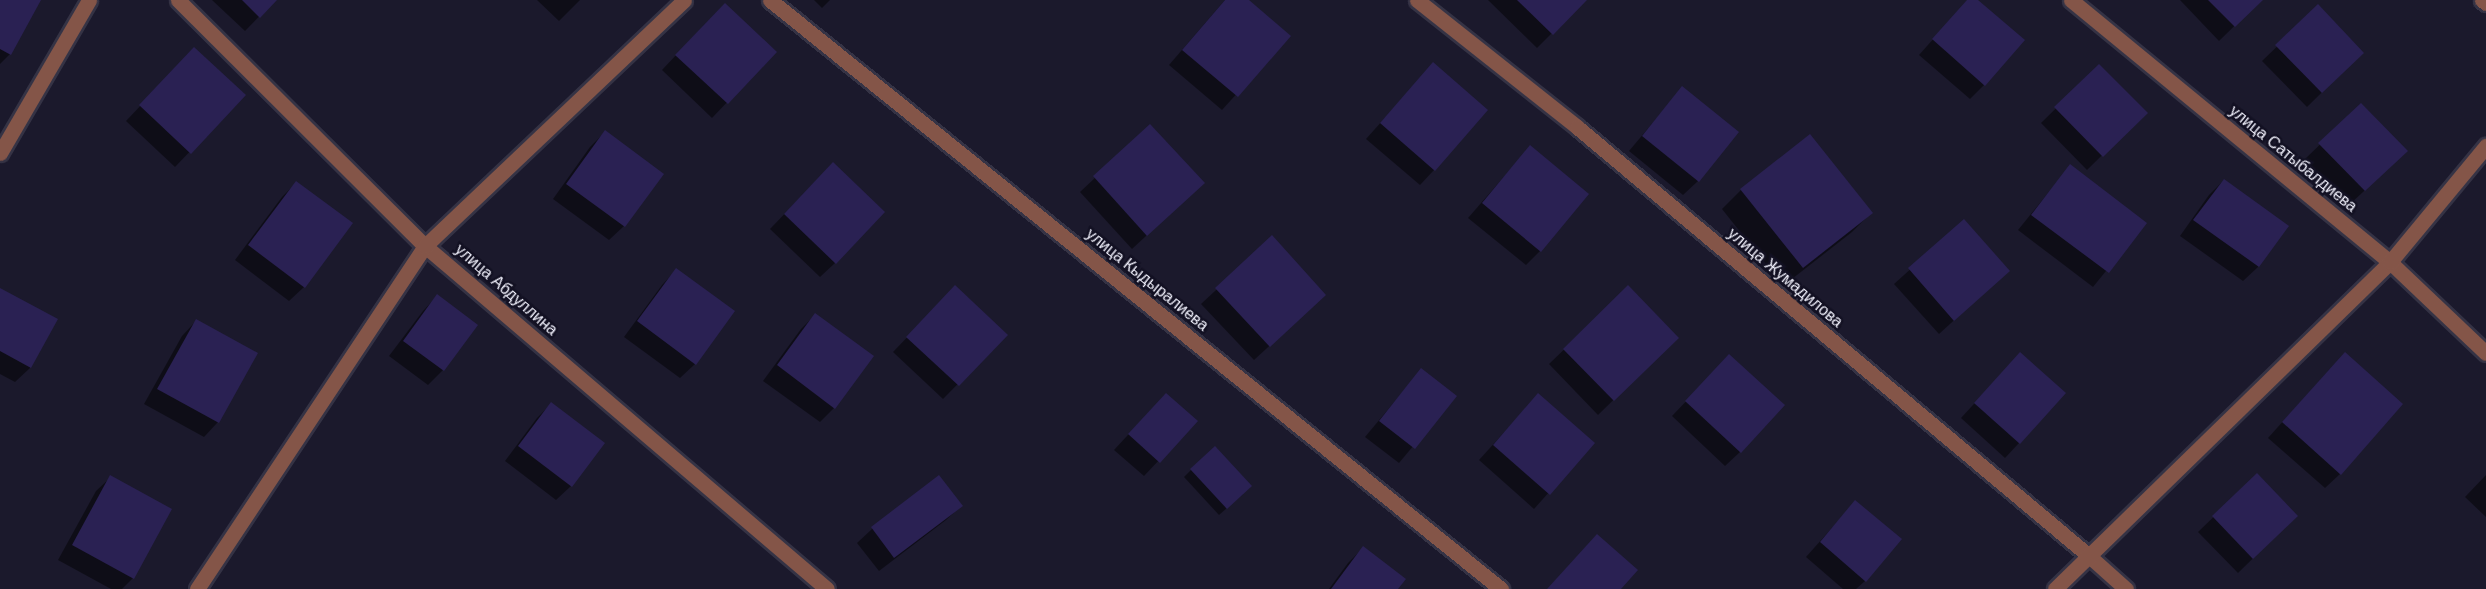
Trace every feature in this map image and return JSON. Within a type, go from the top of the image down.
[{"type":"street","points":[[0,153],[89,0]]},
{"type":"street","name":"улица Абдуллина","points":[[178,0],[425,246],[827,589]]},
{"type":"street","points":[[197,589],[425,246],[684,0]]},
{"type":"street","name":"улица Кыдыралиева","points":[[770,0],[1501,589]]},
{"type":"street","name":"улица Жумадилова","points":[[1417,0],[1577,127],[2126,589]]},
{"type":"street","name":"улица Сатыбалдиева","points":[[2071,0],[2390,262],[2486,352]]},
{"type":"street","points":[[2482,0],[2486,3]]},
{"type":"street","points":[[2055,589],[2390,262],[2486,146]]},
{"type":"building","points":[[0,0],[41,0],[11,55],[0,49]]},
{"type":"building","points":[[242,0],[277,0],[260,18]]},
{"type":"building","points":[[1225,0],[1249,0],[1291,36],[1238,97],[1182,50]]},
{"type":"building","points":[[1517,0],[1587,0],[1553,35]]},
{"type":"building","points":[[1967,0],[1978,0],[2025,40],[1985,86],[1932,39]]},
{"type":"building","points":[[2208,0],[2263,0],[2235,27]]},
{"type":"building","points":[[725,3],[777,52],[728,104],[675,55]]},
{"type":"building","points":[[2318,4],[2364,53],[2322,93],[2275,45]]},
{"type":"building","points":[[194,47],[246,95],[191,154],[139,105]]},
{"type":"building","points":[[1433,62],[1488,110],[1435,171],[1380,123]]},
{"type":"building","points":[[2099,64],[2148,113],[2103,157],[2054,107]]},
{"type":"building","points":[[1682,86],[1739,132],[1699,182],[1642,136]]},
{"type":"building","points":[[2361,103],[2408,151],[2365,191],[2318,143]]},
{"type":"building","points":[[1150,124],[1205,183],[1147,236],[1093,176]]},
{"type":"building","points":[[605,130],[664,174],[625,227],[566,184]]},
{"type":"building","points":[[1810,134],[1873,213],[1803,268],[1740,189]]},
{"type":"building","points":[[1530,145],[1589,194],[1541,252],[1482,203]]},
{"type":"building","points":[[833,162],[885,212],[836,264],[784,214]]},
{"type":"building","points":[[2070,164],[2147,223],[2109,273],[2031,215]]},
{"type":"building","points":[[2224,179],[2289,226],[2259,267],[2193,220]]},
{"type":"building","points":[[296,181],[353,223],[305,288],[248,245]]},
{"type":"building","points":[[1964,219],[2010,271],[1954,321],[1908,268]]},
{"type":"building","points":[[1272,235],[1326,295],[1270,347],[1215,288]]},
{"type":"building","points":[[676,268],[735,311],[696,365],[637,321]]},
{"type":"building","points":[[955,285],[1008,335],[959,386],[906,337]]},
{"type":"building","points":[[1628,285],[1679,338],[1614,401],[1563,349]]},
{"type":"building","points":[[0,288],[58,319],[31,368],[0,351]]},
{"type":"building","points":[[437,294],[478,325],[444,371],[403,341]]},
{"type":"building","points":[[815,313],[874,356],[835,409],[777,365]]},
{"type":"building","points":[[196,319],[258,353],[219,423],[157,389]]},
{"type":"building","points":[[2020,352],[2066,393],[2020,444],[1974,403]]},
{"type":"building","points":[[2345,352],[2403,404],[2341,475],[2282,422]]},
{"type":"building","points":[[1729,354],[1785,405],[1741,453],[1685,401]]},
{"type":"building","points":[[1421,368],[1457,396],[1415,449],[1379,421]]},
{"type":"building","points":[[1166,393],[1198,421],[1160,463],[1128,434]]},
{"type":"building","points":[[1538,393],[1595,443],[1550,495],[1493,445]]},
{"type":"building","points":[[551,402],[605,443],[572,487],[518,446]]},
{"type":"building","points":[[1215,446],[1252,486],[1227,509],[1190,469]]},
{"type":"building","points":[[2257,473],[2298,516],[2253,559],[2212,516]]},
{"type":"building","points":[[110,475],[172,509],[134,579],[72,545]]},
{"type":"building","points":[[939,475],[963,506],[894,558],[871,527]]},
{"type":"building","points":[[1855,500],[1902,539],[1866,582],[1820,542]]},
{"type":"building","points":[[1597,534],[1638,570],[1621,589],[1547,589]]},
{"type":"building","points":[[1363,546],[1406,579],[1398,589],[1331,589]]}]
